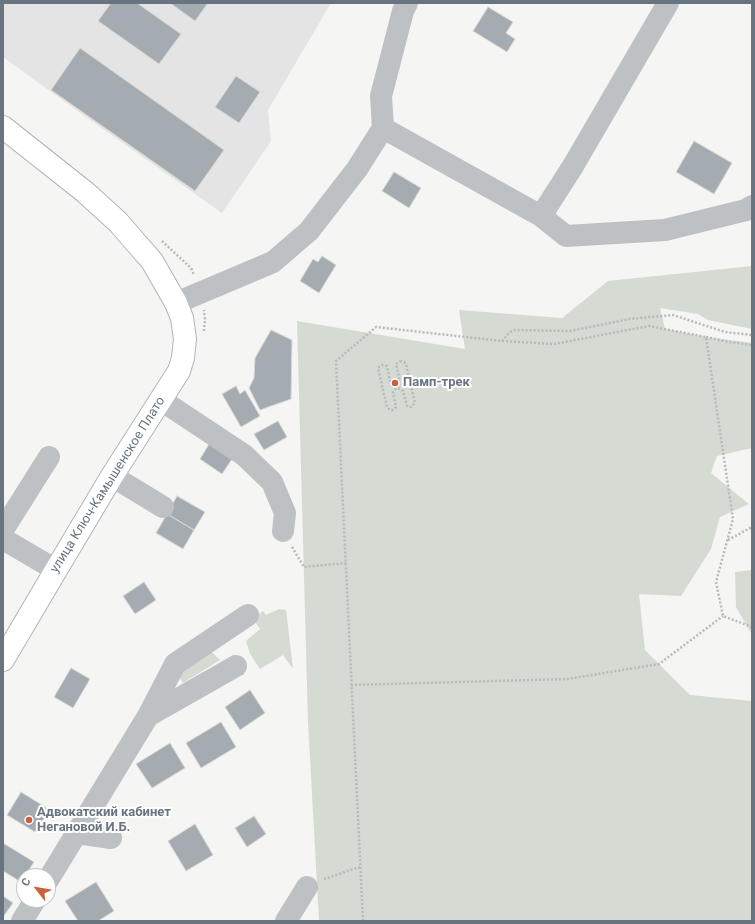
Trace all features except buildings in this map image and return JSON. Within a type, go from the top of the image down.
[{"type":"main road","name":"улица Ключ-Камышенское Плато","points":[[3,127],[84,192],[118,222],[152,261],[176,303],[182,318],[185,339],[183,358],[179,371],[112,476],[3,660]]},
{"type":"street","points":[[176,303],[273,262],[309,231],[357,169],[383,128],[381,96],[403,11],[407,3]]},
{"type":"street","points":[[541,216],[573,166],[668,3]]},
{"type":"street","points":[[383,128],[541,216],[566,236],[665,230],[746,210],[752,206]]},
{"type":"street","points":[[161,400],[244,455],[272,482],[286,513],[283,531]]},
{"type":"street","points":[[3,530],[49,457]]},
{"type":"street","points":[[112,476],[163,507]]},
{"type":"street","points":[[3,539],[56,570]]},
{"type":"street","points":[[55,868],[148,716],[175,664],[248,614]]},
{"type":"street","points":[[148,716],[236,666]]},
{"type":"street","points":[[77,833],[111,838]]},
{"type":"street","points":[[286,921],[307,887]]},
{"type":"street","points":[[22,921],[30,908]]},
{"type":"path","points":[[502,341],[510,332],[515,330],[570,332],[630,319],[673,314],[725,332],[752,335]]},
{"type":"path","points":[[363,921],[336,361],[376,327],[502,341],[554,344],[650,326],[729,342],[752,344]]},
{"type":"path","points":[[706,337],[733,519],[716,582],[723,616]]},
{"type":"path","points":[[400,361],[405,363],[415,402],[413,406],[407,406],[403,391],[397,388],[393,392],[396,408],[390,410],[386,406],[379,367],[385,365],[388,368],[390,381],[396,382],[399,380],[399,377],[396,364],[400,361]]},
{"type":"path","points":[[727,540],[752,527]]},
{"type":"path","points":[[283,531],[304,567],[346,563]]},
{"type":"path","points":[[351,685],[567,679],[659,664],[723,616]]},
{"type":"path","points":[[723,616],[752,627]]},
{"type":"path","points":[[307,887],[316,882],[360,867]]},
{"type":"shaded area","points":[[3,3],[331,3],[268,110],[271,141],[222,213],[3,57]]},
{"type":"shaded area","points":[[752,266],[752,329],[708,320],[698,314],[660,308],[665,329],[706,337],[752,343],[752,448],[717,456],[711,473],[749,504],[720,517],[711,549],[681,596],[639,594],[645,650],[690,695],[752,701],[752,921],[319,921],[308,722],[297,321],[465,349],[459,310],[562,318],[608,281]]},
{"type":"shaded area","points":[[752,570],[752,635],[736,607],[735,572]]},
{"type":"shaded area","points":[[279,609],[286,610],[293,669],[283,655],[260,669],[250,654],[246,641],[260,629],[253,619],[263,611],[266,615]]},
{"type":"shaded area","points":[[211,651],[220,660],[183,683],[177,674]]},
{"type":"place","name":"Памп-трек","points":[[395,383]]},
{"type":"place","name":"Адвокатский кабинет Негановой И.Б.","points":[[29,820]]}]
